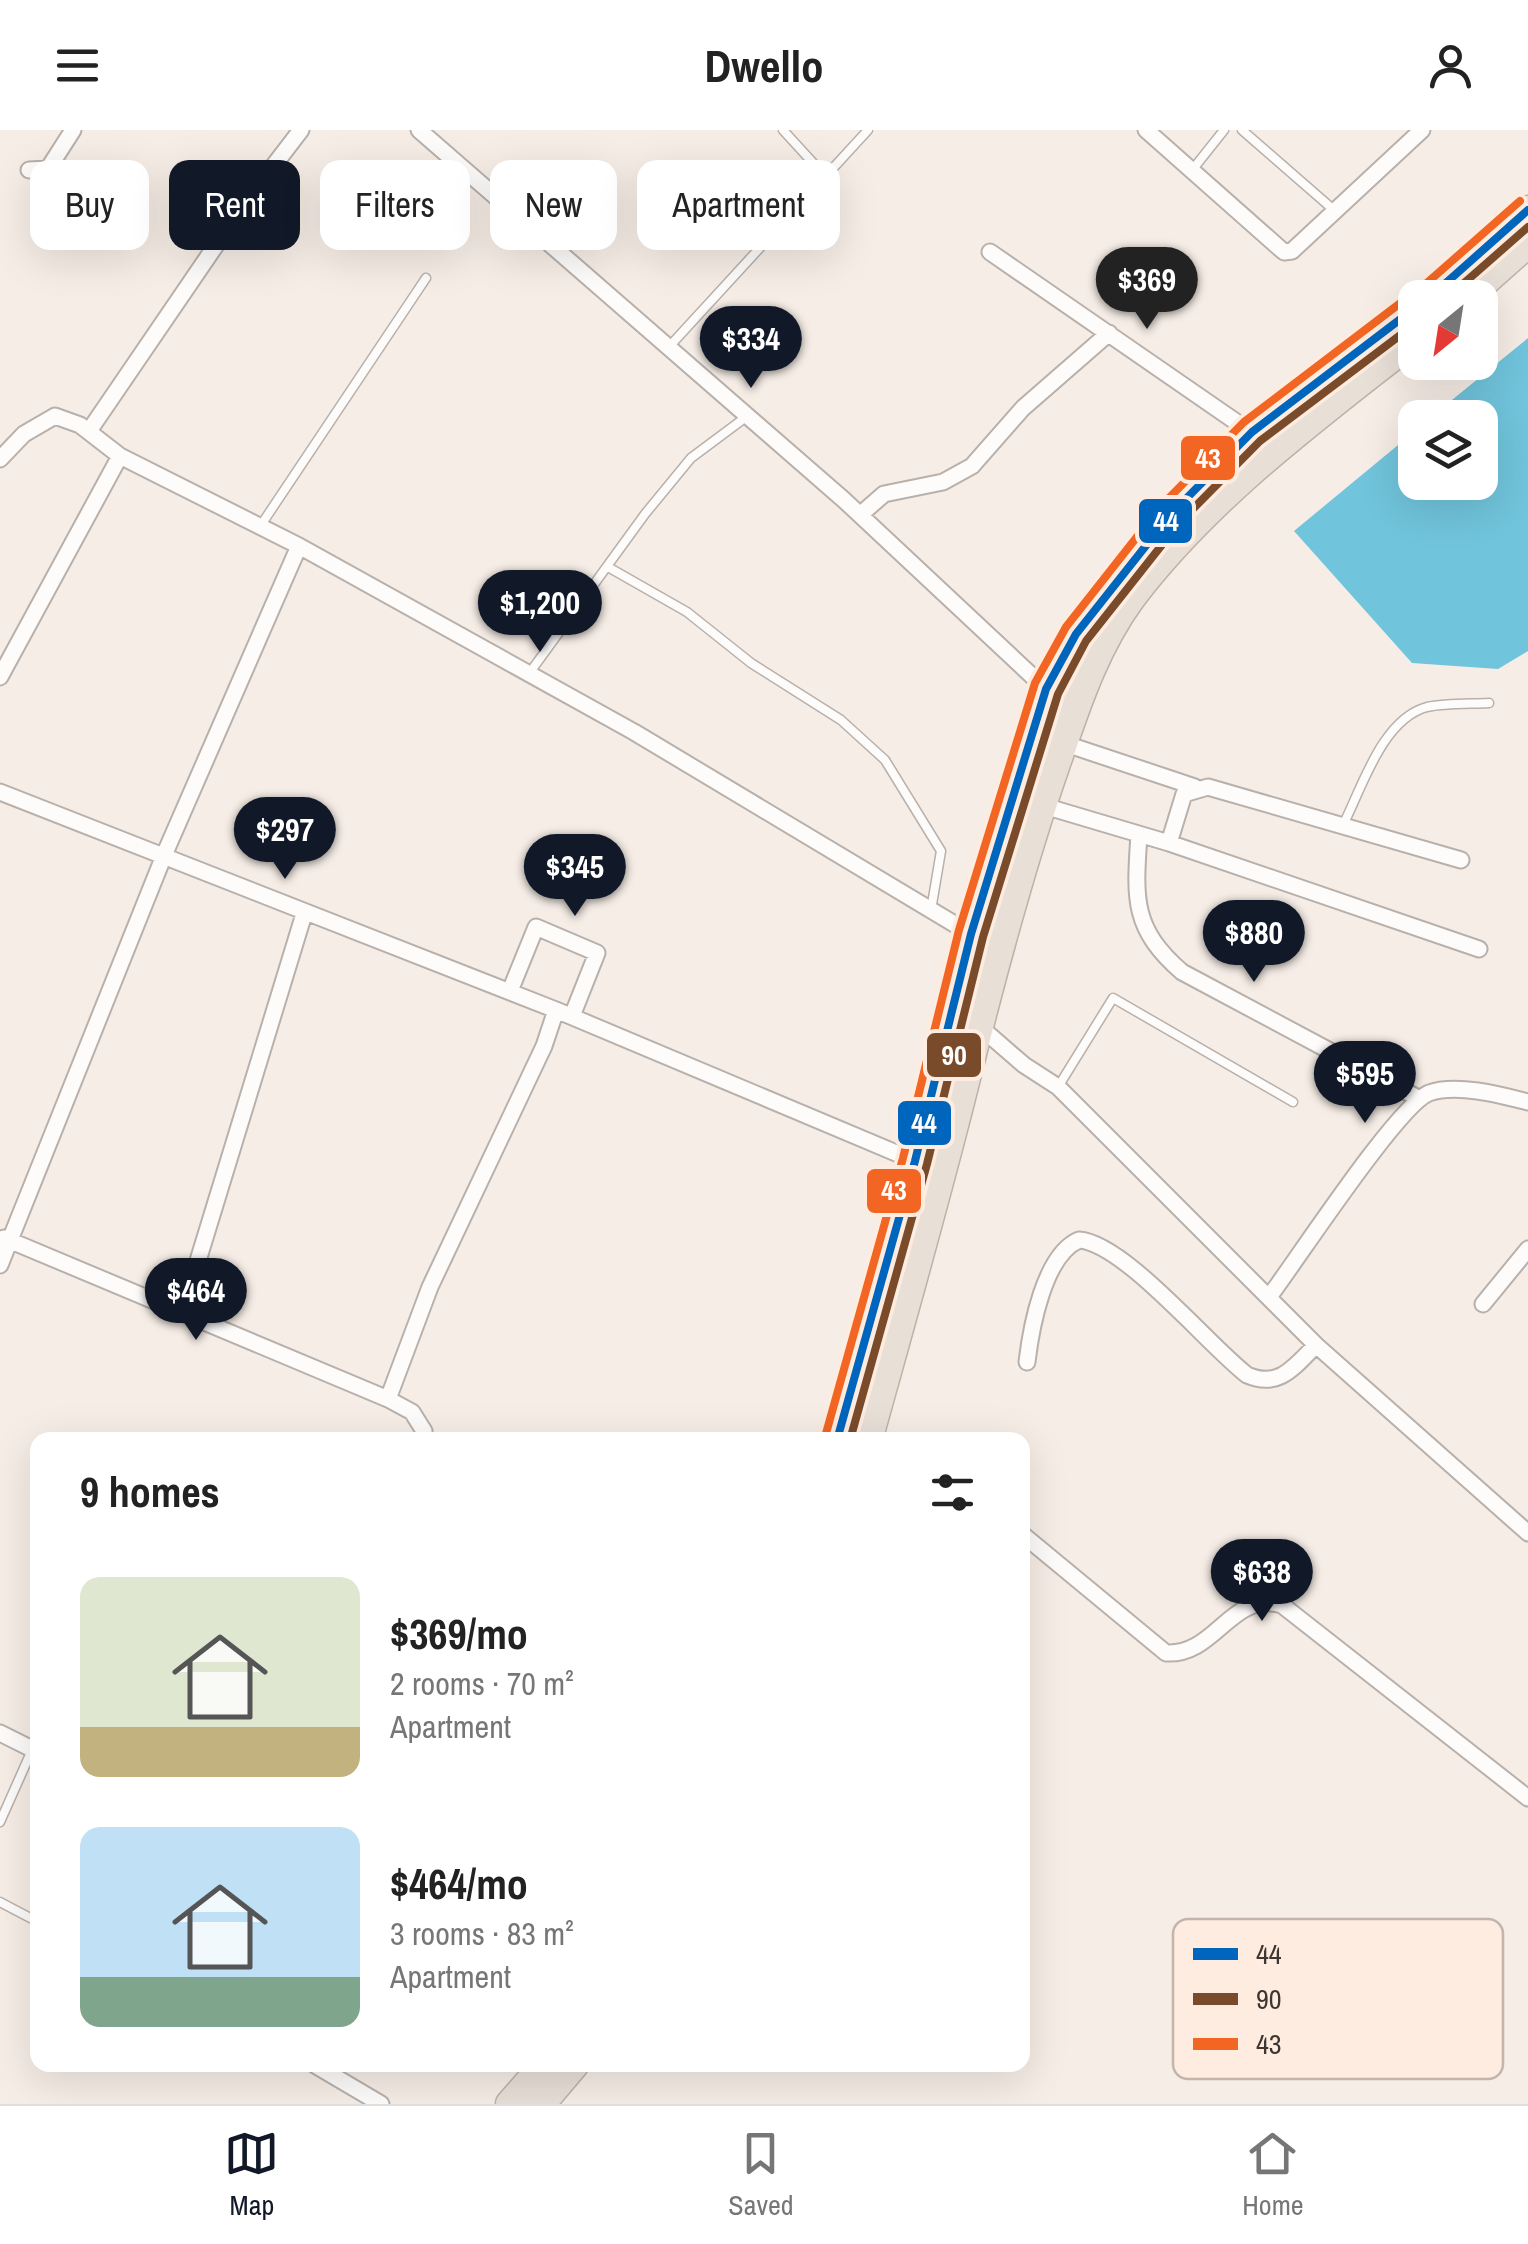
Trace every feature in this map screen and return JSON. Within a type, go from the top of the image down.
[{"type":"highway","points":[[1448,280],[1528,210]]},
{"type":"highway","points":[[1486,280],[1528,243]]},
{"type":"highway","points":[[838,1432],[915,1161],[971,934],[1046,689],[1076,634],[1171,514],[1262,442],[1398,323]]},
{"type":"highway","points":[[870,1432],[997,947],[1041,806],[1099,647],[1131,599],[1262,442],[1398,350]]},
{"type":"highway","points":[[510,2104],[538,2072]]},
{"type":"highway","points":[[541,2104],[568,2072]]},
{"type":"street","points":[[29,170],[48,169],[73,130]]},
{"type":"street","points":[[90,431],[242,207],[302,130]]},
{"type":"street","points":[[419,130],[860,514],[1046,689]]},
{"type":"street","points":[[1146,130],[1284,252],[1292,251],[1422,130]]},
{"type":"street","points":[[990,252],[1262,442]]},
{"type":"street","points":[[860,514],[884,494],[943,482],[972,466],[1023,408],[1109,333]]},
{"type":"street","points":[[0,460],[24,434],[55,416],[90,431],[120,456],[298,546],[634,732],[971,934]]},
{"type":"street","points":[[0,677],[120,456]]},
{"type":"street","points":[[0,1265],[5,1239],[164,853],[298,546]]},
{"type":"street","points":[[1063,743],[1195,788],[1208,787],[1460,860]]},
{"type":"street","points":[[1169,843],[1184,794],[1195,788]]},
{"type":"street","points":[[0,792],[164,853],[304,914],[323,916],[510,991],[915,1161]]},
{"type":"street","points":[[1041,806],[1169,843],[1479,949]]},
{"type":"street","points":[[1139,834],[1136,899],[1143,928],[1157,951],[1182,972],[1418,1098]]},
{"type":"street","points":[[182,1313],[304,914]]},
{"type":"street","points":[[388,1399],[408,1338],[544,1046],[597,952],[536,927],[510,991]]},
{"type":"street","points":[[979,1026],[1024,1065],[1058,1087],[1316,1345],[1528,1533]]},
{"type":"street","points":[[1269,1297],[1375,1150],[1418,1098],[1452,1091],[1528,1102]]},
{"type":"street","points":[[5,1239],[388,1399],[412,1412],[420,1432]]},
{"type":"street","points":[[1027,1362],[1032,1322],[1047,1283],[1062,1252],[1079,1240],[1108,1250],[1132,1267],[1228,1360],[1264,1382],[1279,1379],[1316,1345]]},
{"type":"street","points":[[1483,1304],[1528,1250]]},
{"type":"street","points":[[1030,1541],[1166,1653],[1195,1649],[1250,1604],[1264,1600],[1282,1605],[1528,1798]]},
{"type":"street","points":[[0,1733],[30,1748]]},
{"type":"street","points":[[328,2072],[381,2104]]},
{"type":"lane","points":[[782,130],[809,160]]},
{"type":"lane","points":[[839,160],[868,130]]},
{"type":"lane","points":[[1192,170],[1224,130]]},
{"type":"lane","points":[[1242,130],[1335,211]]},
{"type":"lane","points":[[667,348],[756,250]]},
{"type":"lane","points":[[260,528],[426,278]]},
{"type":"lane","points":[[528,674],[692,458],[746,417]]},
{"type":"lane","points":[[608,567],[687,612],[751,663],[840,720],[885,760],[941,851],[931,910]]},
{"type":"lane","points":[[1343,825],[1390,734],[1407,716],[1426,708],[1489,703]]},
{"type":"lane","points":[[1058,1087],[1113,998],[1293,1102]]},
{"type":"lane","points":[[0,1822],[30,1761]]},
{"type":"lane","points":[[0,1902],[30,1918]]},
{"type":"water","points":[[1528,338],[1528,651],[1498,669],[1412,663],[1294,531],[1398,445],[1398,500],[1498,500],[1498,400],[1452,400],[1476,380],[1498,380],[1498,362]]},
{"type":"transit line","name":"43","points":[[1430,280],[1520,201]]},
{"type":"transit line","name":"44","points":[[1449,280],[1528,210]]},
{"type":"transit line","name":"90","points":[[1468,280],[1528,227]]},
{"type":"transit line","name":"43","points":[[826,1432],[903,1158],[959,930],[1035,683],[1066,627],[1162,505],[1244,422],[1398,305]]},
{"type":"transit line","name":"44","points":[[839,1432],[915,1161],[971,934],[1046,689],[1076,634],[1171,514],[1252,432],[1398,321]]},
{"type":"transit line","name":"90","points":[[852,1432],[927,1164],[983,937],[1058,694],[1086,641],[1180,522],[1260,441],[1398,337]]}]
